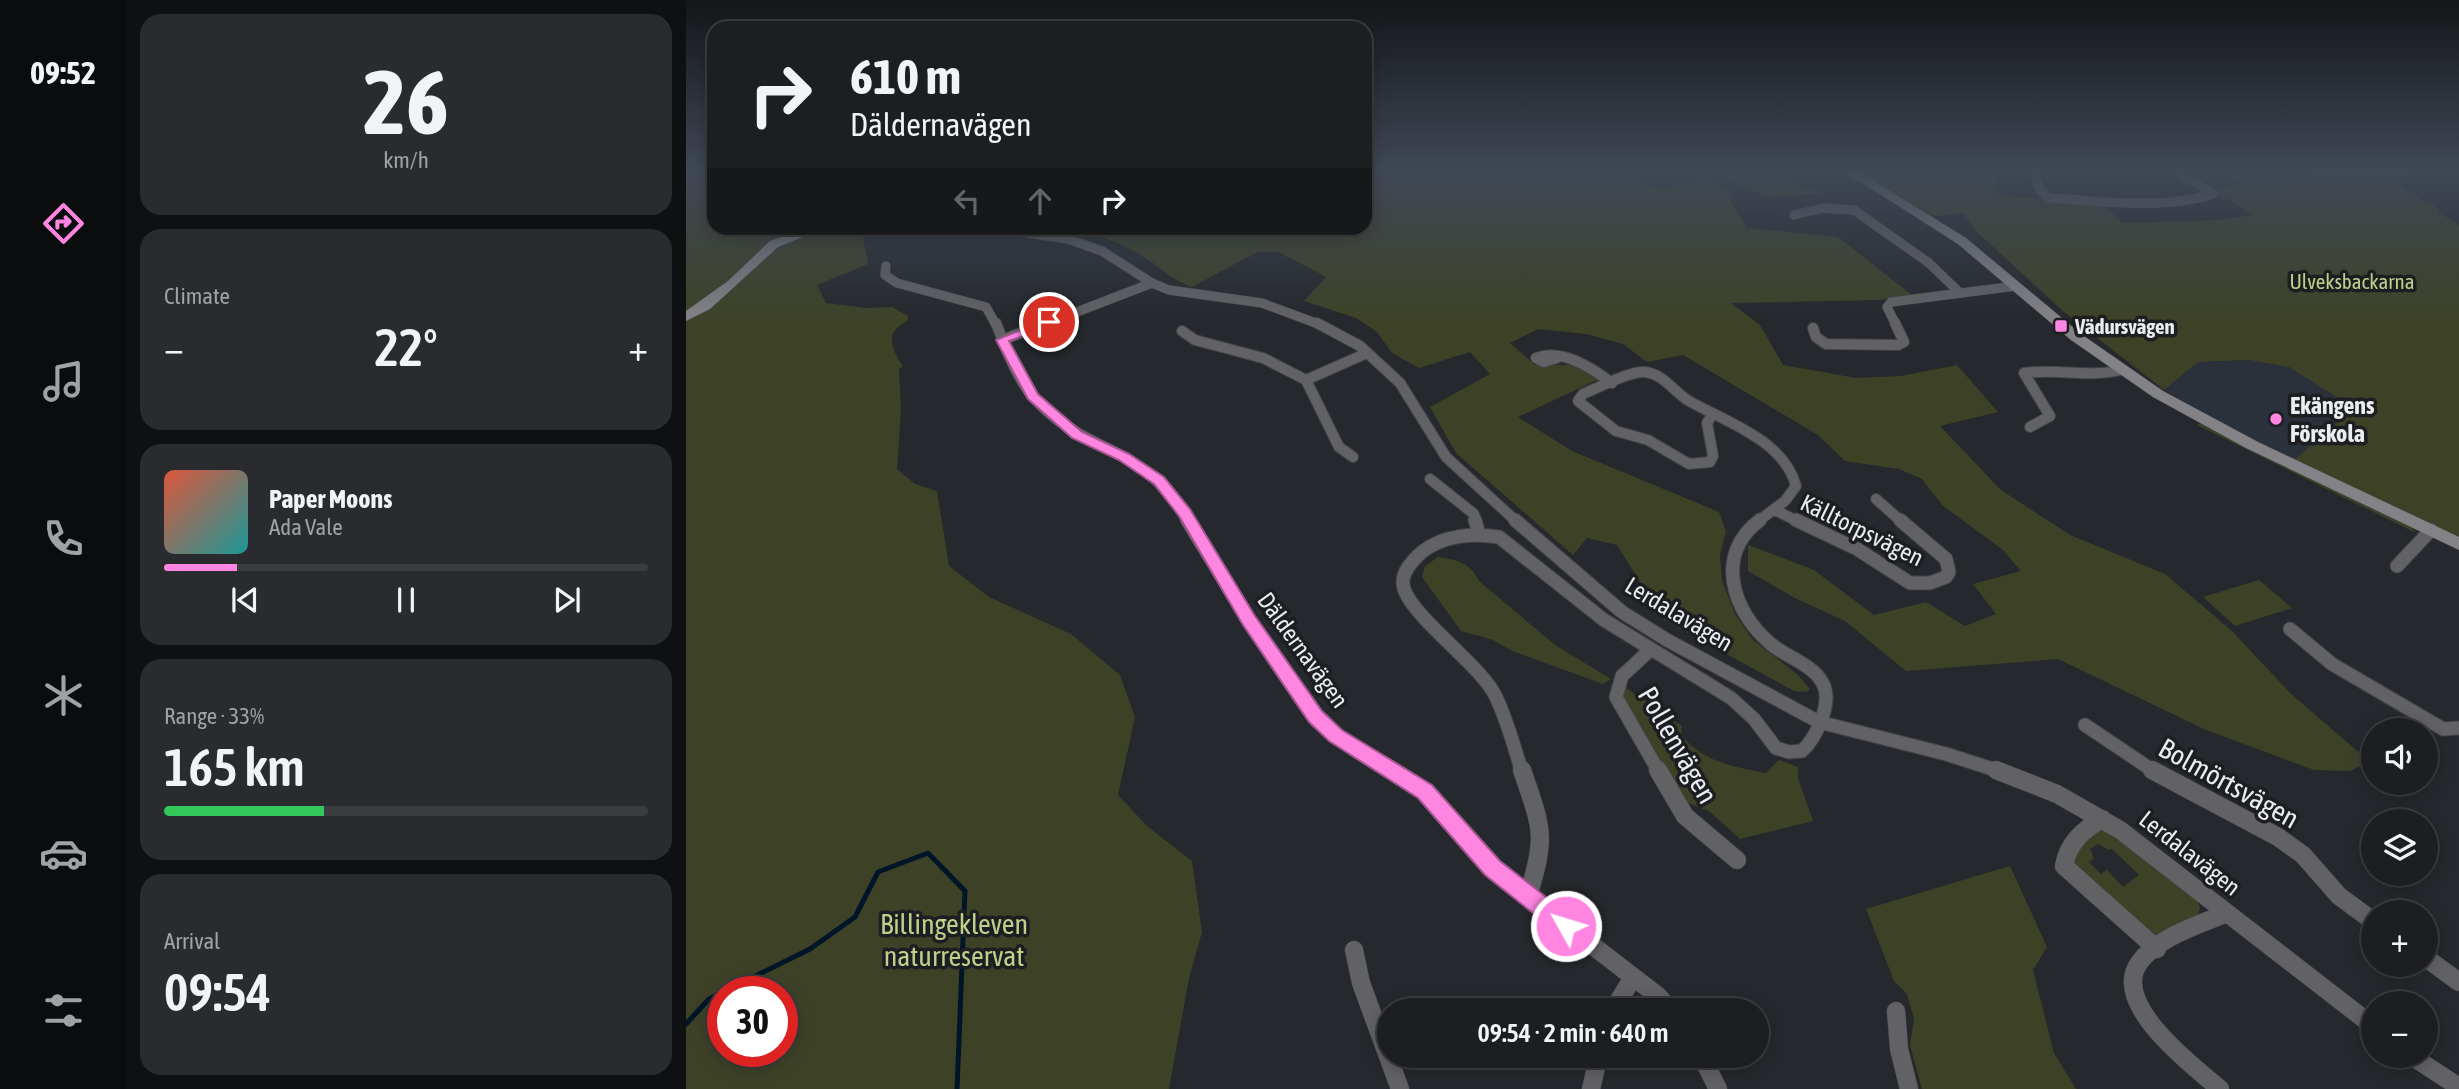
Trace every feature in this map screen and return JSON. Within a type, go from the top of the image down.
[{"type":"street","points":[[1868,220],[1928,263],[1960,293]]},
{"type":"street","points":[[1929,220],[1975,251],[2068,331],[2121,370],[2211,424],[2459,544]]},
{"type":"street","points":[[686,317],[732,284],[774,244],[798,235]]},
{"type":"street","name":"Lerdalavägen","points":[[1034,235],[1079,243],[1102,251],[1152,283],[1168,290],[1237,298],[1297,314],[1329,328],[1367,353],[1400,383],[1446,457],[1470,481],[1622,612],[1667,640],[1819,722],[1946,754],[2012,775],[2057,794],[2102,819],[2361,1017]]},
{"type":"street","name":"Däldernavägen","points":[[886,266],[885,275],[897,283],[986,307],[991,312],[1022,380],[1046,410],[1077,435],[1139,466],[1171,494],[1249,621],[1315,716],[1336,735],[1425,792],[1493,868],[1660,998]]},
{"type":"street","points":[[1002,340],[1152,283]]},
{"type":"street","points":[[1813,328],[1816,337],[1826,344],[1898,345],[1904,342],[1903,337],[1889,312],[1888,304],[2016,286]]},
{"type":"street","points":[[1182,331],[1195,340],[1263,358],[1306,380],[1339,447],[1353,457]]},
{"type":"street","points":[[1306,380],[1367,353]]},
{"type":"street","points":[[1557,358],[1587,364],[1612,383]]},
{"type":"street","points":[[2030,427],[2050,416],[2024,373],[2057,371],[2095,375],[2121,370]]},
{"type":"street","name":"Källtorpsvägen","points":[[1713,414],[1707,423],[1713,456],[1706,464],[1689,464],[1648,440],[1608,426],[1578,401],[1583,394],[1633,374],[1652,374],[1688,400],[1713,414],[1740,424],[1792,471],[1796,486],[1792,495],[1759,519],[1738,543],[1733,556],[1733,584],[1737,599],[1756,629],[1824,684],[1826,695],[1819,722]]},
{"type":"street","points":[[1430,479],[1474,514],[1479,534]]},
{"type":"street","name":"Källtorpsvägen","points":[[1774,510],[1857,549],[1910,583],[1930,583],[1946,576],[1949,572],[1946,559],[1876,499]]},
{"type":"street","points":[[2397,566],[2431,530]]},
{"type":"street","points":[[1528,896],[1541,857],[1539,819],[1499,704],[1476,669],[1415,607],[1403,583],[1406,570],[1426,549],[1458,536],[1479,534],[1499,537],[1604,620],[1731,698],[1754,719],[1776,748],[1789,752],[1802,751],[1810,744],[1819,722]]},
{"type":"street","points":[[2290,629],[2332,664],[2443,729],[2459,728]]},
{"type":"street","name":"Pollenvägen","points":[[1650,650],[1621,677],[1616,687],[1616,697],[1685,816],[1737,860]]},
{"type":"street","name":"Bolmörtsvägen","points":[[2085,725],[2164,778],[2277,837],[2303,855],[2339,896],[2361,912]]},
{"type":"street","points":[[2102,819],[2081,833],[2071,844],[2065,854],[2064,866],[2157,949]]},
{"type":"street","points":[[2220,1089],[2169,1043],[2136,1002],[2130,987],[2131,974],[2139,962],[2157,949],[2227,913]]},
{"type":"street","points":[[1354,950],[1362,983],[1400,1089]]},
{"type":"street","points":[[2438,967],[2459,982]]},
{"type":"street","points":[[1619,998],[1633,979]]},
{"type":"street","points":[[1896,1011],[1899,1049],[1909,1089]]},
{"type":"street","points":[[1591,1089],[1596,1068]]},
{"type":"street","points":[[1708,1068],[1718,1089]]},
{"type":"street","points":[[2430,1068],[2459,1087]]},
{"type":"shaded area","name":"Ekängens Förskola","points":[[2249,360],[2289,367],[2354,408],[2293,461],[2229,430],[2164,390],[2198,362]]},
{"type":"green space","name":"Billingekleven naturreservat","points":[[686,220],[707,220],[707,235],[863,235],[868,264],[817,285],[826,303],[866,308],[892,307],[908,316],[908,320],[895,330],[892,336],[896,355],[903,366],[899,369],[901,410],[897,469],[915,484],[937,491],[949,566],[989,597],[1071,634],[1120,675],[1135,717],[1118,795],[1147,826],[1192,861],[1202,932],[1189,978],[1169,1089],[686,1089]]},
{"type":"green space","points":[[1372,220],[1742,220],[1747,228],[1838,237],[1913,296],[1878,300],[1731,303],[1760,325],[1783,365],[1856,378],[1901,376],[1957,365],[1998,412],[1940,426],[2001,490],[2070,535],[2165,574],[2232,631],[2290,693],[2361,754],[2361,766],[2350,771],[2314,770],[2206,730],[2058,659],[1906,671],[1845,621],[1795,598],[1748,571],[1748,545],[1814,570],[1874,615],[1926,602],[1965,626],[1996,614],[1973,584],[2021,571],[2003,550],[1942,505],[1922,479],[1899,469],[1845,461],[1818,435],[1683,355],[1647,362],[1623,344],[1586,334],[1538,329],[1510,343],[1535,365],[1575,365],[1599,379],[1518,417],[1572,451],[1719,512],[1726,531],[1720,554],[1722,580],[1735,614],[1753,640],[1797,674],[1810,689],[1807,692],[1794,691],[1664,620],[1617,545],[1587,538],[1573,555],[1456,453],[1430,407],[1490,374],[1470,352],[1419,368],[1392,353],[1377,332],[1356,318],[1304,301],[1326,277],[1279,252],[1257,252],[1192,287],[1176,280],[1123,245],[1094,235],[1372,235]]},
{"type":"green space","name":"Ulveksbackarna","points":[[1968,220],[2119,220],[2122,223],[2224,220],[2451,220],[2459,225],[2459,538],[2293,461],[2354,408],[2289,367],[2249,360],[2198,362],[2164,390],[2064,312],[1976,231]]},
{"type":"green space","points":[[2201,423],[2409,524],[2416,533],[2197,425]]},
{"type":"green space","points":[[1438,557],[1468,566],[1479,581],[1555,645],[1611,679],[1603,684],[1512,651],[1493,640],[1461,631],[1422,577],[1425,566]]},
{"type":"green space","points":[[2259,580],[2292,608],[2235,626],[2203,597]]},
{"type":"green space","points":[[1626,688],[1682,726],[1681,735],[1709,757],[1766,773],[1779,760],[1798,767],[1798,778],[1813,821],[1740,839],[1710,812],[1682,800],[1624,699],[1622,692]]},
{"type":"green space","points":[[2099,828],[2147,860],[2197,900],[2200,907],[2197,918],[2153,937],[2070,869],[2075,848]],"holes":[[[2098,844],[2112,849],[2139,875],[2123,887],[2107,870],[2101,874],[2089,862],[2094,858],[2090,849]]]},
{"type":"green space","points":[[2010,866],[2047,947],[2033,970],[2054,1053],[2076,1089],[1922,1089],[1910,1045],[1914,1019],[1907,994],[1894,981],[1866,909]]},
{"type":"waterway","points":[[686,1024],[709,999],[810,949],[855,917],[878,872],[928,853],[965,891],[957,1089]]},
{"type":"place","name":"Vädursvägen","points":[[2061,326]]},
{"type":"place","name":"Ekängens Förskola","points":[[2276,419]]},
{"type":"route","points":[[1049,322],[1002,340],[1033,397],[1077,435],[1124,457],[1159,481],[1185,512],[1249,621],[1315,716],[1336,735],[1425,792],[1493,868],[1566,926]]}]
